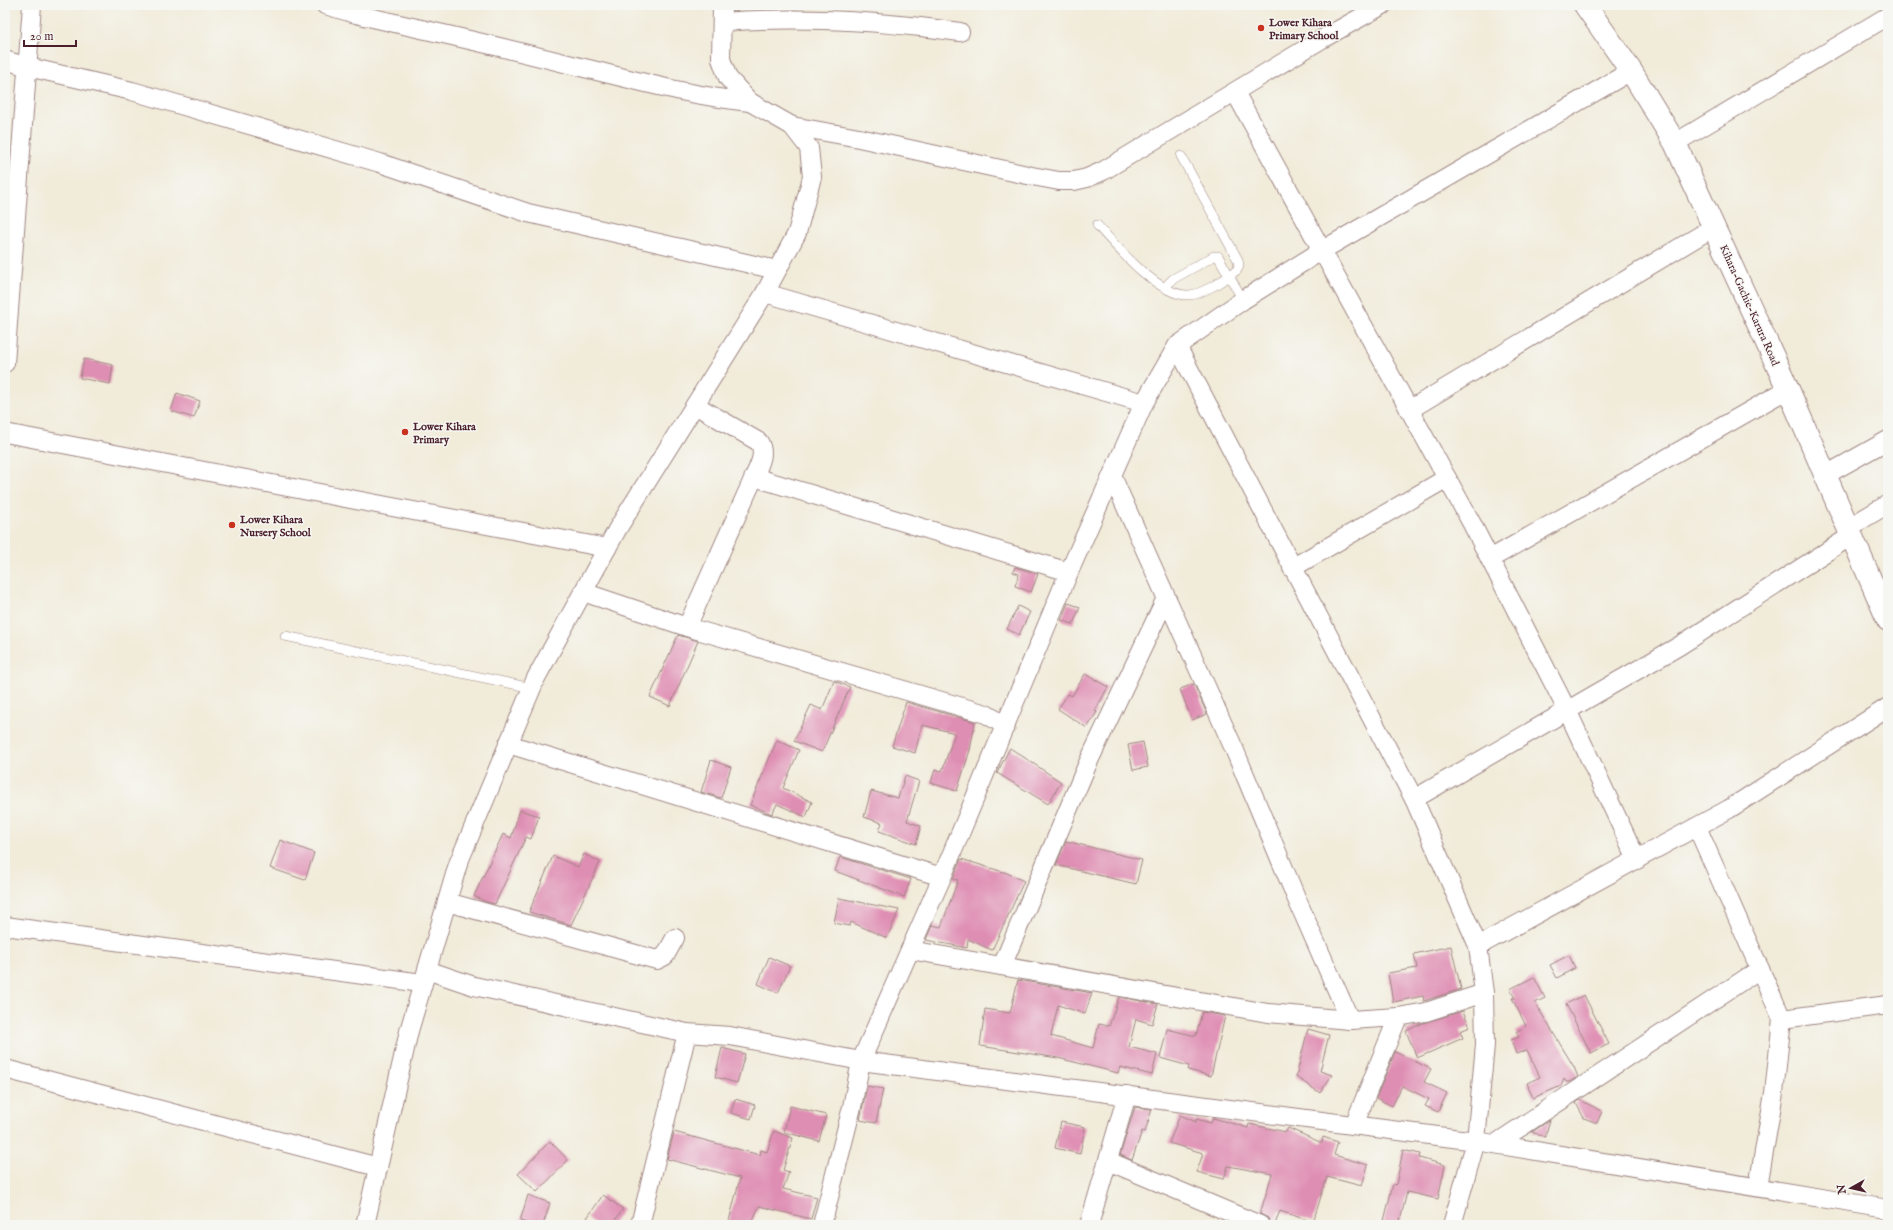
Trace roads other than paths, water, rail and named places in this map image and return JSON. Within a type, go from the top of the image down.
[{"type":"street","points":[[5,363],[10,244],[28,67],[32,5]]},
{"type":"street","points":[[325,5],[356,14],[570,64],[675,91],[716,99],[750,102]]},
{"type":"street","points":[[960,32],[906,25],[722,14],[721,59],[728,78],[750,102],[792,126],[859,138],[1032,176],[1074,181],[1087,178],[1103,171],[1383,5]]},
{"type":"street","name":"Kihara-Gachie-Karura Road","points":[[1585,5],[1631,71],[1675,143],[1788,388],[1824,476],[1888,620]]},
{"type":"street","points":[[1675,143],[1888,16]]},
{"type":"street","points":[[5,60],[28,67],[132,91],[380,163],[528,213],[777,270]]},
{"type":"street","points":[[822,1225],[852,1107],[860,1061],[942,877],[1069,572],[1144,403],[1177,346],[1243,300],[1321,252],[1631,71]]},
{"type":"street","points":[[1234,92],[1447,478],[1490,559],[1567,710],[1637,860]]},
{"type":"street","points":[[365,1225],[409,1031],[458,864],[532,688],[583,592],[607,548],[765,293],[797,233],[812,177],[809,148],[792,126]]},
{"type":"street","points":[[1409,410],[1714,227]]},
{"type":"street","points":[[765,293],[1144,403]]},
{"type":"street","points":[[1177,346],[1414,799],[1478,946],[1484,993],[1484,1045],[1476,1141],[1452,1225]]},
{"type":"street","points":[[1490,559],[1788,388]]},
{"type":"street","points":[[687,627],[754,477],[762,457],[763,449],[759,442],[695,405]]},
{"type":"street","points":[[5,433],[607,548]]},
{"type":"street","points":[[1824,476],[1888,440]]},
{"type":"street","points":[[1112,476],[1235,751],[1298,902],[1350,1020]]},
{"type":"street","points":[[754,477],[1069,572]]},
{"type":"street","points":[[1292,568],[1447,478]]},
{"type":"street","points":[[1414,799],[1679,646],[1850,532],[1888,504]]},
{"type":"street","points":[[583,592],[687,627],[986,714],[1006,726]]},
{"type":"street","points":[[1002,966],[1088,763],[1166,598]]},
{"type":"street","points":[[1478,946],[1730,809],[1888,707]]},
{"type":"street","points":[[508,744],[942,877]]},
{"type":"street","points":[[1697,827],[1782,1019],[1774,1093],[1758,1187]]},
{"type":"street","points":[[447,902],[657,960],[666,956],[675,938]]},
{"type":"street","points":[[5,926],[425,977],[474,986],[687,1033],[730,1036],[860,1061],[1476,1141],[1888,1209]]},
{"type":"street","points":[[910,950],[1268,1013],[1350,1020],[1398,1017],[1426,1012],[1484,993]]},
{"type":"street","points":[[1495,1144],[1760,969]]},
{"type":"street","points":[[1782,1019],[1888,1005]]},
{"type":"street","points":[[1354,1125],[1398,1017]]},
{"type":"street","points":[[640,1225],[687,1033]]},
{"type":"street","points":[[5,1069],[378,1167]]},
{"type":"street","points":[[1089,1225],[1127,1095]]},
{"type":"street","points":[[1108,1161],[1260,1225]]},
{"type":"lane","points":[[1097,225],[1137,269],[1179,294],[1189,296],[1230,276],[1239,266],[1238,260],[1181,156]]},
{"type":"lane","points":[[1165,287],[1173,279],[1214,256],[1220,258],[1243,300]]},
{"type":"lane","points":[[285,636],[532,688]]},
{"type":"place","name":"Lower Kihara Primary School","points":[[1261,28]]},
{"type":"place","name":"Lower Kihara Primary","points":[[405,432]]},
{"type":"place","name":"Lower Kihara Nursery School","points":[[232,525]]}]
